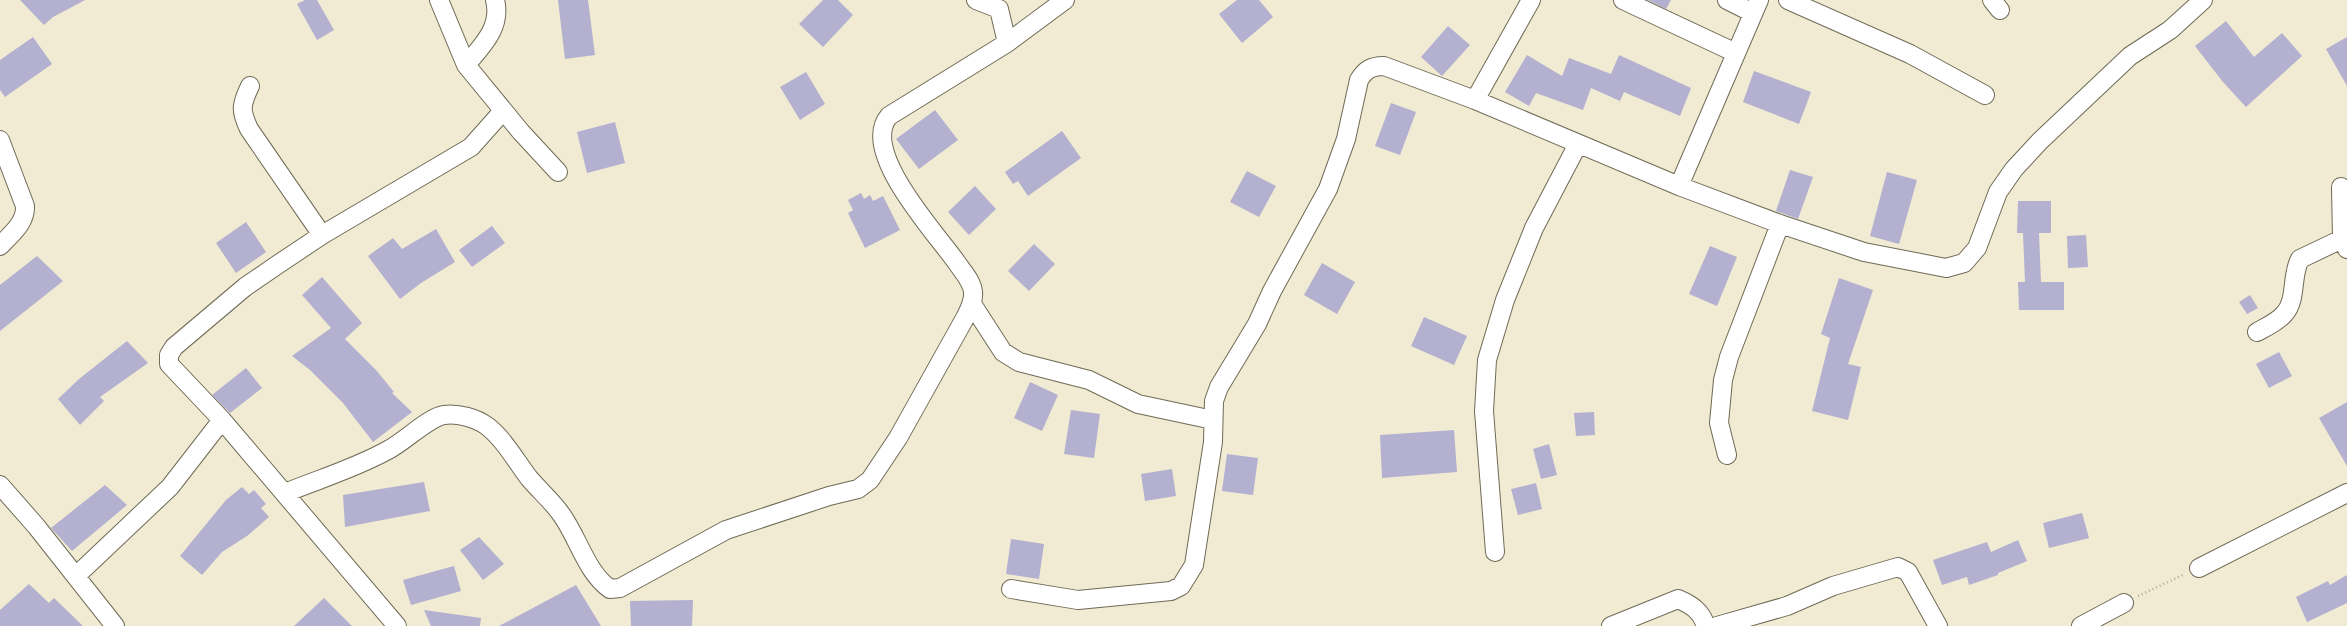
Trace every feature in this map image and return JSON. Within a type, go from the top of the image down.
[{"type":"street","points":[[439,0],[466,65],[503,111],[558,172]]},
{"type":"street","points":[[976,0],[1000,9],[1007,43]]},
{"type":"street","points":[[285,493],[387,451],[409,438],[430,420],[443,415],[459,415],[475,419],[487,426],[561,514],[602,584],[610,589],[620,588],[726,530],[829,496],[858,489],[870,480],[898,438],[972,304],[974,294],[972,284],[910,200],[886,159],[881,144],[882,124],[889,116],[1007,43],[1065,0]]},
{"type":"street","points":[[1475,100],[1531,0]]},
{"type":"street","points":[[1623,0],[1736,53]]},
{"type":"street","points":[[1679,186],[1756,6],[1727,0]]},
{"type":"street","points":[[1788,0],[1910,54],[1985,94]]},
{"type":"street","points":[[1012,589],[1078,600],[1171,591],[1182,586],[1194,565],[1199,545],[1213,442],[1214,401],[1219,387],[1257,324],[1272,291],[1328,190],[1346,139],[1359,80],[1364,72],[1374,66],[1384,66],[1475,100],[1679,186],[1780,224],[1864,252],[1946,268],[1964,263],[1977,248],[1998,192],[2014,169],[2040,141],[2130,56],[2170,30],[2203,0]]},
{"type":"street","points":[[466,65],[492,34],[498,1]]},
{"type":"street","points":[[250,86],[243,101],[242,114],[249,129],[322,236]]},
{"type":"street","points":[[397,626],[222,420],[169,364],[169,355],[180,342],[245,287],[322,236],[466,151],[482,136],[503,111]]},
{"type":"street","points":[[0,140],[25,206],[25,212],[20,225],[0,246]]},
{"type":"street","points":[[1495,552],[1484,411],[1487,360],[1505,300],[1534,228],[1578,144]]},
{"type":"street","points":[[2257,332],[2286,312],[2290,305],[2296,265],[2300,259],[2344,244],[2341,187]]},
{"type":"street","points":[[1727,455],[1718,422],[1723,380],[1729,357],[1780,224]]},
{"type":"street","points":[[972,304],[1003,352],[1015,360],[1089,380],[1138,404],[1213,420]]},
{"type":"street","points":[[76,576],[170,487],[222,420]]},
{"type":"street","points":[[2198,568],[2347,493]]},
{"type":"street","points":[[4,497],[76,576],[115,626]]},
{"type":"street","points":[[1717,626],[1787,606],[1833,586],[1898,567],[1908,572],[1938,626]]},
{"type":"street","points":[[1611,626],[1678,599],[1694,607],[1704,619],[1706,626]]},
{"type":"street","points":[[2081,626],[2124,603]]},
{"type":"path","points":[[2124,603],[2198,568]]},
{"type":"building","points":[[20,0],[85,0],[53,17],[44,25]]},
{"type":"building","points":[[305,0],[317,0],[334,30],[317,40],[297,4]]},
{"type":"building","points":[[558,0],[588,0],[595,55],[565,59]]},
{"type":"building","points":[[823,0],[838,0],[853,15],[823,47],[799,24]]},
{"type":"building","points":[[1237,0],[1259,0],[1273,17],[1242,43],[1219,14]]},
{"type":"building","points":[[1648,0],[1671,0],[1666,9]]},
{"type":"building","points":[[2226,21],[2254,57],[2282,33],[2302,56],[2246,107],[2223,82],[2195,46]]},
{"type":"building","points":[[1448,26],[1470,45],[1442,76],[1421,57]]},
{"type":"building","points":[[33,37],[52,64],[5,97],[0,90],[0,60]]},
{"type":"building","points":[[2347,37],[2347,86],[2326,49]]},
{"type":"building","points":[[1527,55],[1562,76],[1569,58],[1611,74],[1619,55],[1691,88],[1680,116],[1624,92],[1620,101],[1591,88],[1583,110],[1536,93],[1529,106],[1505,92]]},
{"type":"building","points":[[1754,71],[1811,92],[1799,124],[1743,102]]},
{"type":"building","points":[[806,72],[825,104],[800,120],[780,87]]},
{"type":"building","points":[[1391,103],[1416,112],[1400,155],[1375,146]]},
{"type":"building","points":[[935,110],[958,140],[919,169],[896,139]]},
{"type":"building","points":[[615,122],[625,163],[587,173],[577,132]]},
{"type":"building","points":[[1062,131],[1081,158],[1028,196],[1018,181],[1013,184],[1005,172]]},
{"type":"building","points":[[1790,170],[1813,177],[1798,219],[1776,211]]},
{"type":"building","points":[[1247,171],[1276,186],[1259,217],[1230,202]]},
{"type":"building","points":[[1887,172],[1917,180],[1899,244],[1870,236]]},
{"type":"building","points":[[975,186],[996,209],[969,235],[948,212]]},
{"type":"building","points":[[861,193],[864,199],[870,195],[873,201],[883,196],[900,230],[865,248],[848,213],[853,210],[848,200]]},
{"type":"building","points":[[2018,201],[2051,201],[2051,233],[2039,233],[2041,282],[2064,282],[2064,310],[2019,310],[2018,282],[2025,282],[2023,233],[2017,233]]},
{"type":"building","points":[[246,222],[266,252],[236,273],[216,243]]},
{"type":"building","points":[[492,226],[505,243],[472,267],[459,250]]},
{"type":"building","points":[[436,229],[455,262],[421,283],[400,299],[368,256],[393,238],[402,249]]},
{"type":"building","points":[[2086,235],[2088,267],[2068,268],[2067,236]]},
{"type":"building","points":[[1034,244],[1055,264],[1029,291],[1008,271]]},
{"type":"building","points":[[1710,246],[1737,257],[1717,306],[1689,294]]},
{"type":"building","points":[[37,256],[63,281],[0,331],[0,285]]},
{"type":"building","points":[[1322,263],[1355,282],[1337,314],[1304,295]]},
{"type":"building","points":[[322,277],[362,323],[345,339],[376,370],[394,392],[392,393],[412,412],[373,442],[343,403],[310,370],[292,356],[331,328],[302,295]]},
{"type":"building","points":[[1839,278],[1873,290],[1848,364],[1861,367],[1848,420],[1812,411],[1830,338],[1821,334]]},
{"type":"building","points":[[2250,295],[2258,308],[2247,314],[2239,302]]},
{"type":"building","points":[[1424,317],[1467,336],[1454,365],[1411,346]]},
{"type":"building","points":[[127,341],[148,363],[100,397],[104,401],[80,425],[58,399],[79,379]]},
{"type":"building","points":[[2279,352],[2292,376],[2269,388],[2256,364]]},
{"type":"building","points":[[246,368],[262,388],[230,413],[212,395]]},
{"type":"building","points":[[1030,382],[1058,395],[1042,431],[1014,418]]},
{"type":"building","points":[[2347,402],[2347,466],[2319,418]]},
{"type":"building","points":[[1071,410],[1100,414],[1094,458],[1064,454]]},
{"type":"building","points":[[1594,412],[1595,435],[1576,436],[1574,413]]},
{"type":"building","points":[[1454,430],[1457,472],[1382,478],[1380,435]]},
{"type":"building","points":[[1549,444],[1557,475],[1541,479],[1533,449]]},
{"type":"building","points":[[1227,454],[1258,458],[1253,495],[1222,491]]},
{"type":"building","points":[[1172,469],[1176,496],[1145,501],[1141,474]]},
{"type":"building","points":[[424,482],[430,511],[345,527],[343,495]]},
{"type":"building","points":[[1536,483],[1542,509],[1518,515],[1511,489]]},
{"type":"building","points":[[105,485],[127,505],[72,551],[51,528]]},
{"type":"building","points":[[242,487],[249,494],[254,490],[266,504],[261,508],[269,517],[247,536],[222,552],[202,575],[180,556],[226,500]]},
{"type":"building","points":[[2082,513],[2089,538],[2049,548],[2043,523]]},
{"type":"building","points":[[479,537],[504,564],[483,580],[460,550]]},
{"type":"building","points":[[1011,539],[1044,544],[1039,579],[1006,574]]},
{"type":"building","points":[[2018,540],[2027,561],[1998,573],[1998,575],[1969,585],[1967,577],[1942,585],[1933,560],[1987,542],[1991,552]]},
{"type":"building","points":[[454,566],[461,591],[411,605],[403,580]]},
{"type":"building","points":[[2347,575],[2347,603],[2307,622],[2296,597],[2328,581],[2330,585]]},
{"type":"building","points":[[29,584],[49,603],[54,598],[83,626],[0,626],[0,610]]},
{"type":"building","points":[[576,585],[601,626],[499,626]]},
{"type":"building","points":[[324,598],[352,626],[294,626]]},
{"type":"building","points":[[693,600],[692,626],[631,626],[630,601]]},
{"type":"building","points":[[424,610],[481,618],[480,626],[431,626]]}]
